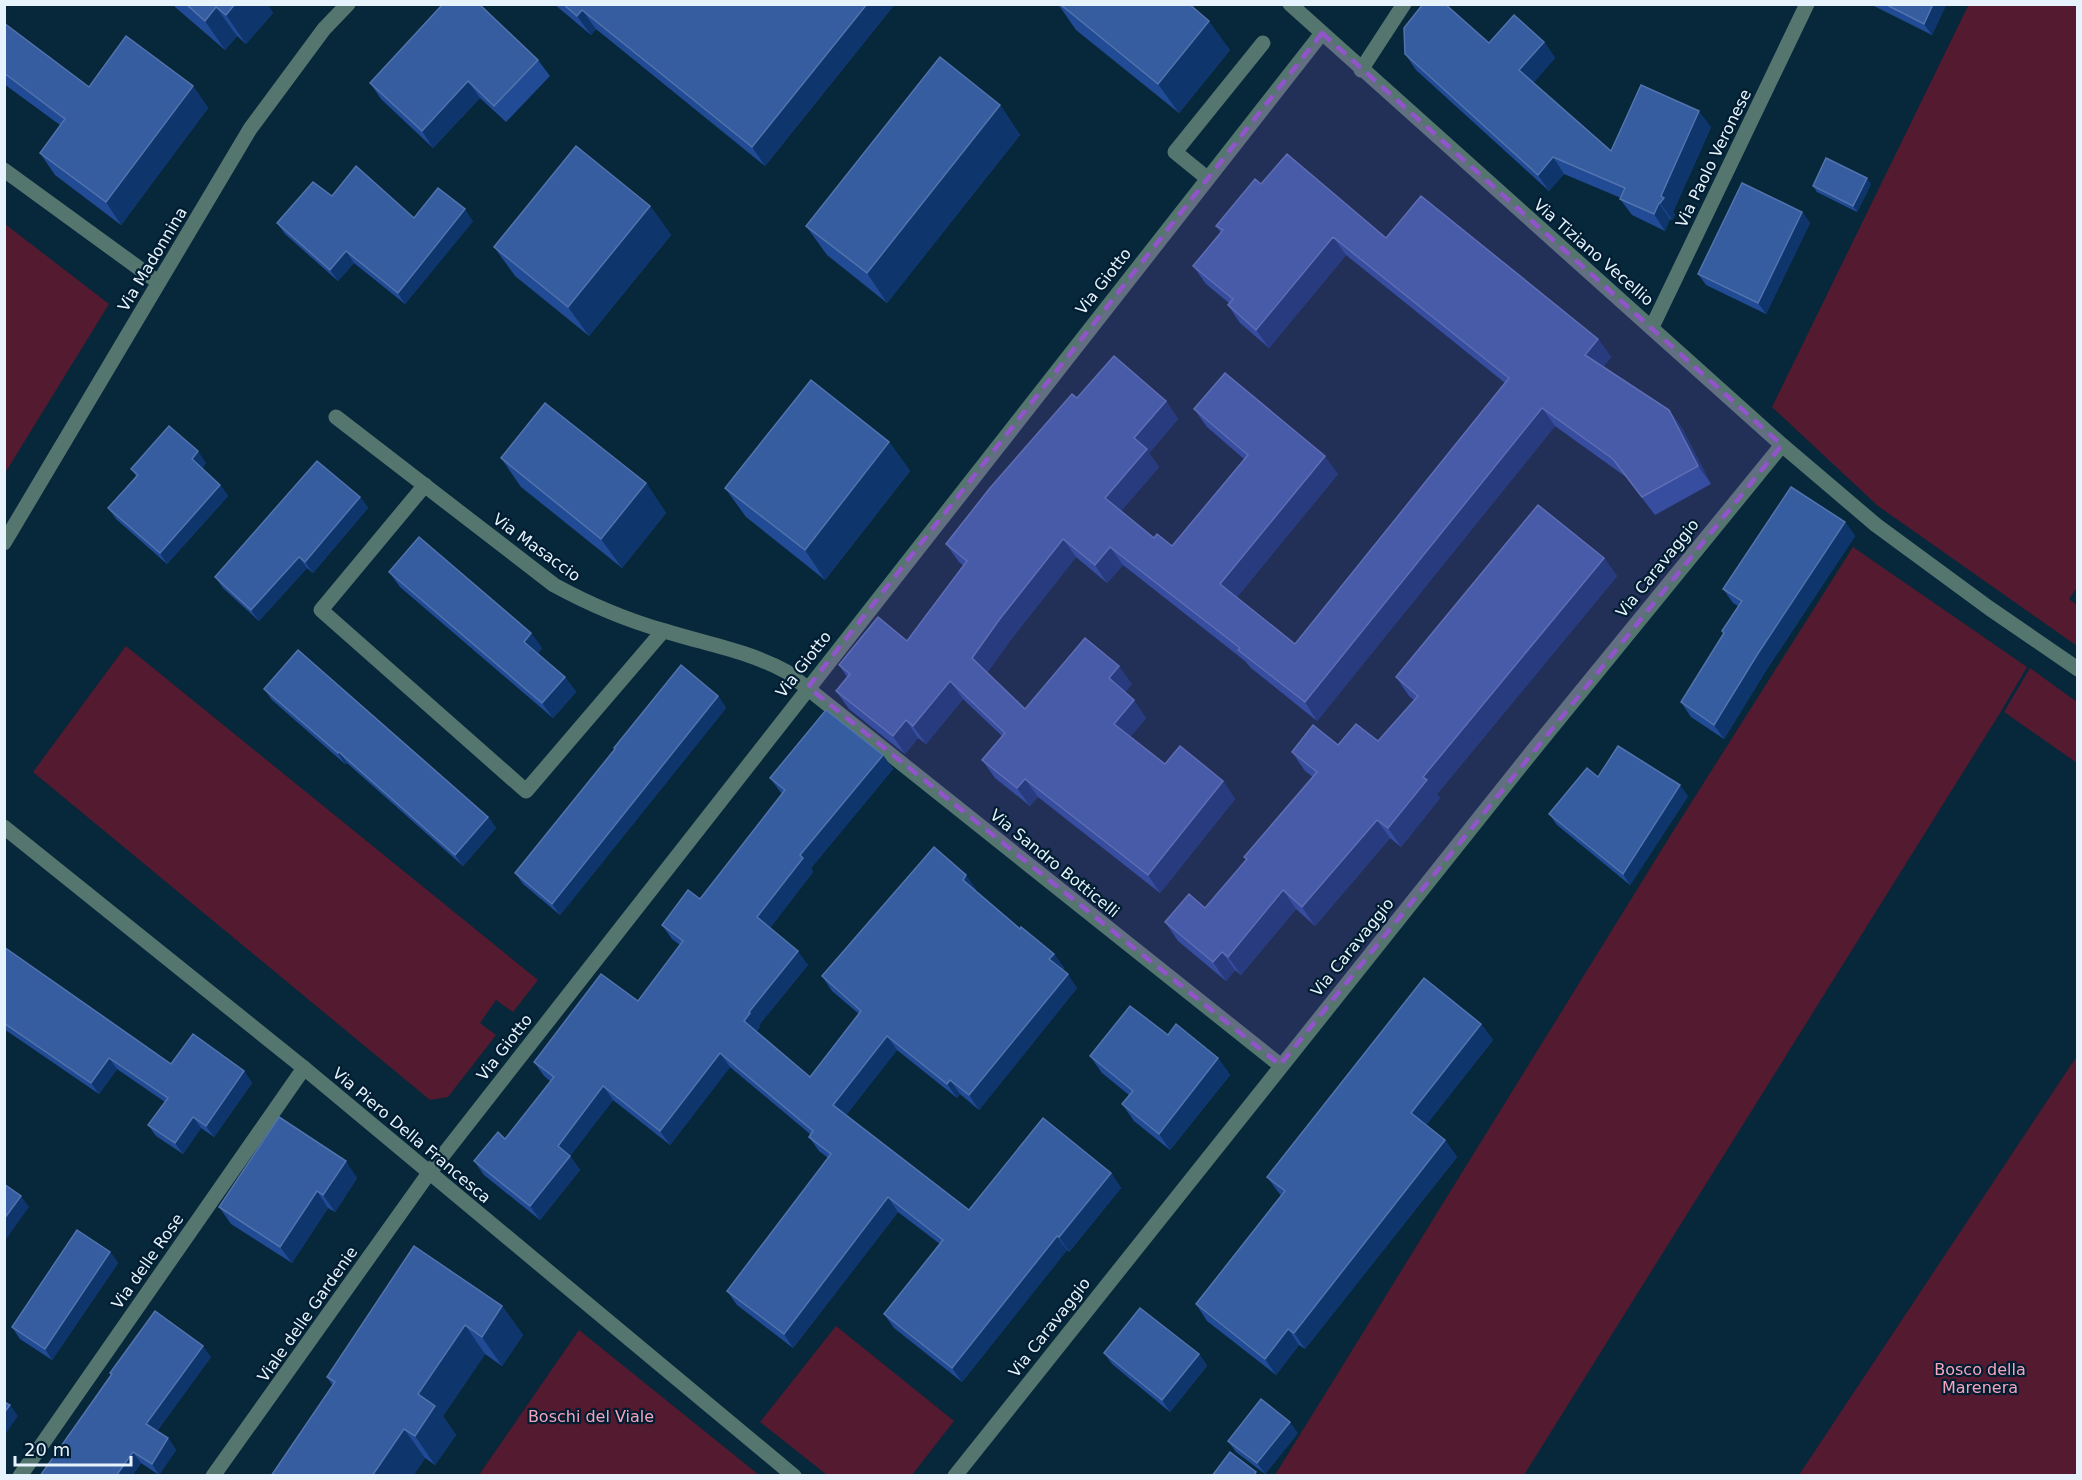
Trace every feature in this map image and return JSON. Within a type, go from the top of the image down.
[{"type":"street","name":"Via Madonnina","points":[[4,543],[250,129],[324,29],[348,4]]},
{"type":"street","name":"Via Tiziano Vecellio","points":[[1290,4],[1782,445],[1876,525],[2030,637],[2078,669]]},
{"type":"street","points":[[1361,70],[1404,4]]},
{"type":"street","name":"Via Paolo Veronese","points":[[1652,327],[1807,4]]},
{"type":"street","name":"Via Giotto","points":[[429,1173],[1322,33]]},
{"type":"street","points":[[1207,178],[1175,152],[1263,43]]},
{"type":"street","points":[[4,170],[158,282]]},
{"type":"street","name":"Via Masaccio","points":[[336,417],[554,585],[585,602],[663,631],[765,660],[808,687]]},
{"type":"street","name":"Via Caravaggio","points":[[955,1476],[1280,1065],[1712,528],[1782,445]]},
{"type":"street","points":[[425,485],[321,610],[526,791],[663,631]]},
{"type":"street","name":"Via Sandro Botticelli","points":[[808,687],[1280,1065]]},
{"type":"street","name":"Via Piero Della Francesca","points":[[4,827],[304,1068],[794,1476]]},
{"type":"street","name":"Via delle Rose","points":[[20,1476],[304,1068]]},
{"type":"street","name":"Viale delle Gardenie","points":[[213,1476],[429,1173]]},
{"type":"highlighted area","points":[[1322,33],[1782,445],[1280,1065],[808,687]]},
{"type":"green space","points":[[1969,4],[2077,5],[2078,586],[2069,599],[2077,605],[2077,646],[1878,506],[1772,407]]},
{"type":"green space","points":[[5,224],[109,304],[5,473]]},
{"type":"green space","points":[[1853,547],[2027,667],[2000,713],[1524,1475],[1275,1475],[1672,833]]},
{"type":"green space","points":[[126,646],[538,980],[513,1012],[496,1000],[480,1023],[496,1035],[448,1097],[430,1100],[33,772]]},
{"type":"green space","points":[[2030,668],[2077,702],[2077,763],[2004,712]]},
{"type":"green space","name":"Bosco della Marenera","points":[[2077,1056],[2077,1475],[1799,1475]]},
{"type":"green space","points":[[836,1326],[954,1421],[912,1475],[827,1475],[760,1422]]},
{"type":"green space","name":"Boschi del Viale","points":[[579,1330],[759,1475],[479,1475]]},
{"type":"building","points":[[186,4],[235,4],[226,15],[216,7],[205,21]]},
{"type":"building","points":[[443,4],[479,4],[538,60],[494,106],[468,81],[422,131],[370,83]]},
{"type":"building","points":[[563,4],[867,4],[752,147],[582,10],[577,16]]},
{"type":"building","points":[[1060,4],[1189,4],[1209,21],[1158,84]]},
{"type":"building","points":[[1423,4],[1445,4],[1489,43],[1514,15],[1544,42],[1519,70],[1611,151],[1641,85],[1699,111],[1661,196],[1664,198],[1654,214],[1620,199],[1625,188],[1553,157],[1538,175],[1405,54],[1404,28]]},
{"type":"building","points":[[1885,4],[1933,4],[1924,24]]},
{"type":"building","points":[[4,23],[89,87],[126,36],[193,86],[106,202],[40,153],[65,119],[4,73]]},
{"type":"building","points":[[940,57],[1000,105],[867,273],[806,226]]},
{"type":"building","points":[[576,146],[650,206],[568,307],[494,247]]},
{"type":"building","points":[[1287,154],[1386,238],[1421,196],[1598,339],[1585,355],[1669,410],[1698,466],[1642,497],[1613,459],[1542,408],[1305,702],[1238,650],[1240,648],[1110,547],[1095,565],[1063,539],[972,658],[1025,709],[1085,638],[1119,666],[1109,678],[1134,700],[1114,724],[1165,764],[1180,746],[1223,781],[1148,875],[1025,779],[1017,788],[982,760],[1005,733],[950,681],[913,726],[906,720],[893,736],[836,691],[850,674],[839,665],[878,617],[907,641],[967,561],[946,544],[990,488],[1072,394],[1077,398],[1114,356],[1166,401],[1134,438],[1147,449],[1105,498],[1154,538],[1157,534],[1172,546],[1248,455],[1194,409],[1225,373],[1325,456],[1220,584],[1295,644],[1509,378],[1333,237],[1256,330],[1228,305],[1233,299],[1193,266],[1223,230],[1216,226],[1255,179],[1261,184]]},
{"type":"building","points":[[1826,158],[1867,178],[1853,206],[1813,186]]},
{"type":"building","points":[[356,166],[414,218],[438,188],[465,209],[398,293],[346,251],[330,270],[277,223],[313,182],[332,196]]},
{"type":"building","points":[[1742,183],[1802,212],[1758,303],[1698,274]]},
{"type":"building","points":[[811,380],[889,442],[805,550],[725,488]]},
{"type":"building","points":[[545,403],[646,483],[601,539],[501,458]]},
{"type":"building","points":[[169,426],[198,451],[192,459],[220,485],[160,553],[108,508],[138,475],[131,469]]},
{"type":"building","points":[[317,461],[360,497],[305,562],[299,557],[251,610],[215,577]]},
{"type":"building","points":[[1791,487],[1845,522],[1757,655],[1714,725],[1681,702],[1742,601],[1723,589]]},
{"type":"building","points":[[1538,505],[1604,558],[1423,777],[1427,780],[1388,828],[1377,820],[1302,907],[1283,890],[1228,957],[1222,952],[1213,962],[1165,922],[1189,894],[1205,908],[1247,859],[1244,857],[1317,772],[1292,752],[1313,725],[1338,745],[1356,724],[1378,741],[1418,696],[1396,677]]},
{"type":"building","points":[[419,537],[531,633],[524,642],[565,677],[542,703],[389,572]]},
{"type":"building","points":[[298,650],[488,817],[455,855],[264,689]]},
{"type":"building","points":[[681,665],[718,696],[552,904],[515,873]]},
{"type":"building","points":[[826,710],[883,755],[800,855],[803,858],[757,917],[798,951],[744,1021],[810,1077],[861,1011],[822,976],[934,847],[966,875],[963,880],[1020,929],[1021,927],[1054,954],[1049,959],[1068,974],[969,1095],[950,1080],[947,1084],[887,1036],[833,1105],[969,1210],[1043,1118],[1111,1173],[1059,1237],[1057,1236],[952,1368],[884,1314],[943,1240],[888,1197],[784,1334],[727,1291],[831,1154],[809,1137],[813,1131],[720,1053],[660,1131],[603,1086],[558,1146],[570,1156],[530,1206],[474,1161],[498,1132],[505,1139],[554,1077],[534,1062],[601,974],[638,1001],[683,941],[662,925],[688,890],[700,899],[785,790],[770,778]]},
{"type":"building","points":[[1618,746],[1680,785],[1623,874],[1549,814],[1587,768],[1598,777]]},
{"type":"building","points":[[4,947],[171,1064],[193,1034],[244,1071],[206,1126],[193,1117],[175,1143],[148,1125],[168,1098],[109,1058],[91,1083],[4,1023]]},
{"type":"building","points":[[1424,978],[1481,1024],[1411,1113],[1445,1140],[1294,1333],[1288,1329],[1265,1359],[1196,1304],[1285,1191],[1267,1177]]},
{"type":"building","points":[[1130,1006],[1168,1035],[1176,1024],[1218,1058],[1159,1134],[1122,1104],[1133,1091],[1090,1056]]},
{"type":"building","points":[[279,1117],[346,1161],[323,1195],[317,1191],[280,1247],[219,1207]]},
{"type":"building","points":[[4,1184],[21,1196],[4,1219]]},
{"type":"building","points":[[77,1230],[110,1252],[45,1349],[12,1327]]},
{"type":"building","points":[[414,1246],[502,1306],[482,1337],[465,1325],[418,1394],[435,1406],[415,1436],[404,1429],[372,1476],[271,1476],[335,1382],[327,1377]]},
{"type":"building","points":[[1140,1308],[1199,1354],[1162,1400],[1104,1353]]},
{"type":"building","points":[[155,1311],[203,1346],[146,1424],[168,1438],[152,1464],[133,1452],[116,1476],[40,1476],[112,1374],[110,1373]]},
{"type":"building","points":[[1261,1399],[1290,1422],[1257,1463],[1228,1441]]},
{"type":"building","points":[[4,1402],[10,1405],[4,1413]]},
{"type":"building","points":[[1230,1452],[1256,1472],[1254,1476],[1212,1476]]}]
